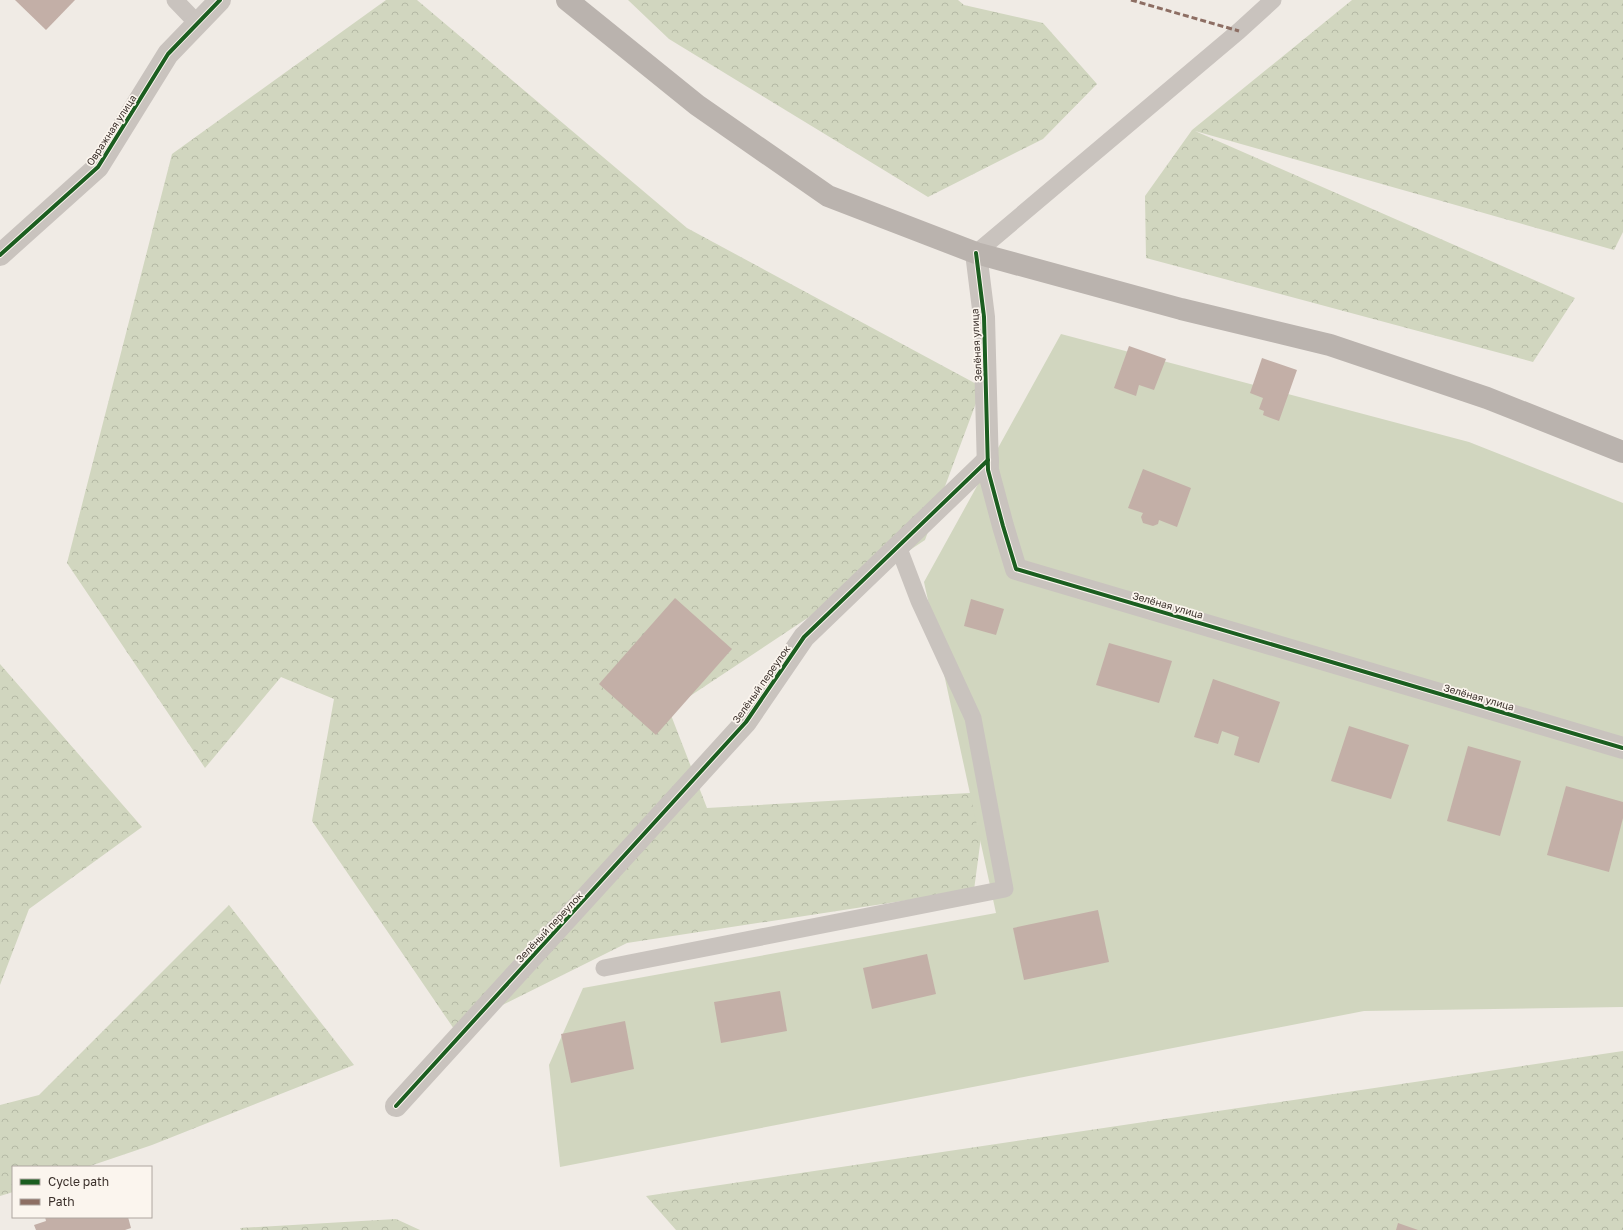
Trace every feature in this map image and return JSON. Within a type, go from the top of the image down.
[{"type":"main road","points":[[567,0],[697,105],[828,196],[976,253],[1181,309],[1330,345],[1487,398],[1623,452]]},
{"type":"street","name":"Овражная улица","points":[[0,255],[98,167],[168,54],[220,0]]},
{"type":"street","name":"Зелёная улица","points":[[976,253],[984,317],[988,470],[1016,569],[1623,748]]},
{"type":"street","name":"Зелёный переулок","points":[[396,1106],[746,722],[804,636],[988,460]]},
{"type":"lane","points":[[174,0],[198,24]]},
{"type":"lane","points":[[976,253],[1233,36],[1273,0]]},
{"type":"lane","points":[[604,968],[1005,888],[973,718],[919,601],[898,546]]},
{"type":"green space","points":[[386,0],[417,0],[687,228],[982,387],[925,540],[669,710],[707,808],[987,792],[974,890],[627,943],[454,1029],[312,821],[334,699],[281,677],[205,768],[67,563],[172,154]]},
{"type":"green space","points":[[628,0],[958,0],[964,5],[1043,23],[1097,84],[1043,139],[928,197],[669,39]]},
{"type":"green space","points":[[1352,0],[1623,0],[1623,232],[1614,250],[1195,131],[1575,298],[1533,362],[1146,258],[1145,196],[1192,130]]},
{"type":"green space","points":[[1061,334],[1469,442],[1623,503],[1623,1007],[1364,1011],[560,1167],[549,1065],[583,988],[996,913],[924,582]]},
{"type":"green space","points":[[0,664],[142,827],[29,909],[0,985]]},
{"type":"green space","points":[[229,905],[354,1065],[152,1145],[90,1166],[12,1166],[12,1192],[0,1196],[0,1105],[39,1095]]},
{"type":"green space","points":[[1623,1051],[1623,1230],[676,1230],[646,1196]]},
{"type":"green space","points":[[396,1219],[420,1230],[241,1230],[240,1228]]},
{"type":"building","points":[[15,0],[75,0],[46,30]]},
{"type":"building","points":[[1129,346],[1166,359],[1154,390],[1139,385],[1136,396],[1114,388]]},
{"type":"building","points":[[1262,358],[1297,370],[1279,421],[1263,415],[1264,411],[1259,409],[1263,398],[1250,393]]},
{"type":"building","points":[[1143,469],[1191,488],[1177,527],[1159,520],[1158,524],[1153,526],[1143,523],[1141,517],[1143,513],[1128,508]]},
{"type":"building","points":[[675,598],[732,649],[656,735],[599,684]]},
{"type":"building","points":[[971,599],[1004,609],[996,635],[964,626]]},
{"type":"building","points":[[1109,643],[1172,661],[1159,703],[1096,685]]},
{"type":"building","points":[[1213,679],[1280,702],[1259,763],[1234,755],[1239,737],[1222,731],[1218,744],[1194,737]]},
{"type":"building","points":[[1349,726],[1409,745],[1391,799],[1331,781]]},
{"type":"building","points":[[1468,746],[1521,761],[1500,836],[1447,821]]},
{"type":"building","points":[[1566,786],[1623,802],[1623,818],[1609,872],[1547,855]]},
{"type":"building","points":[[1098,910],[1109,962],[1024,980],[1013,928]]},
{"type":"building","points":[[927,954],[936,994],[872,1009],[863,968]]},
{"type":"building","points":[[780,991],[787,1031],[721,1043],[714,1002]]},
{"type":"building","points":[[625,1021],[634,1069],[571,1083],[561,1034]]},
{"type":"building","points":[[45,1218],[128,1218],[131,1228],[125,1230],[36,1230],[34,1225],[46,1221]]},
{"type":"building","points":[[1398,1223],[1418,1230],[1396,1230]]},
{"type":"marked path","points":[[1131,0],[1239,31]]},
{"type":"cycle path","points":[[0,255],[98,167],[168,54],[220,0]]},
{"type":"cycle path","points":[[976,253],[984,317],[988,470],[1016,569],[1623,748]]},
{"type":"cycle path","points":[[396,1106],[746,722],[804,637],[988,460]]}]
